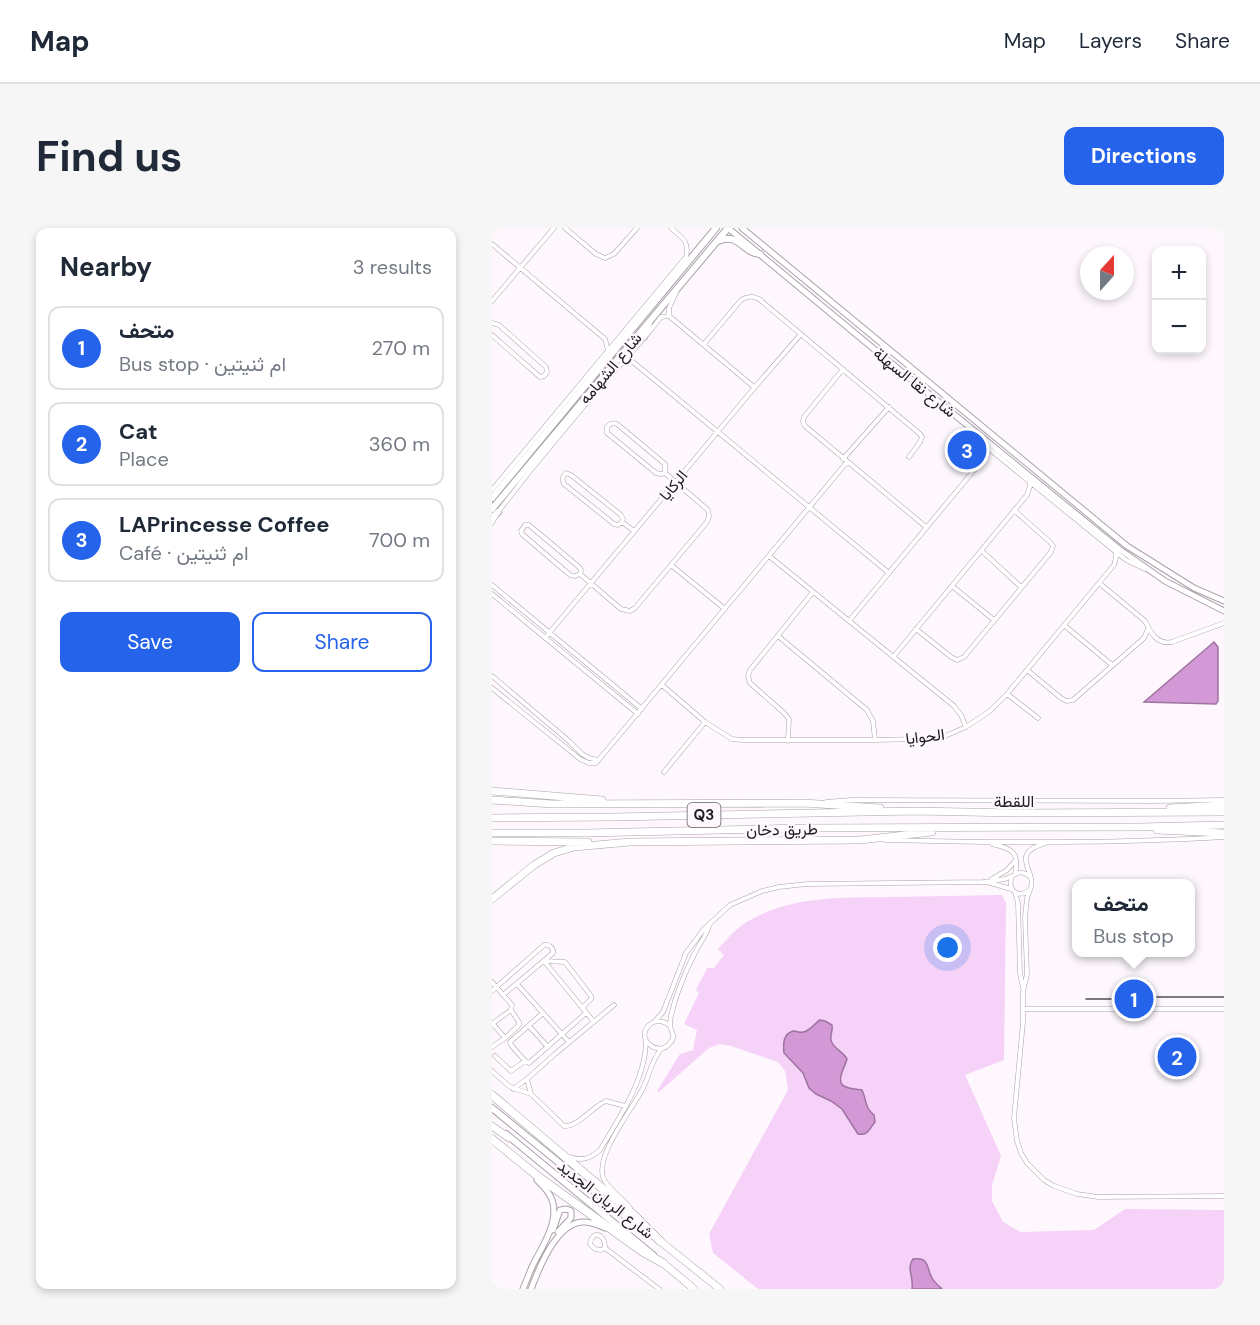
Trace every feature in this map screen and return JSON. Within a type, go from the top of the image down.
[{"type":"highway","points":[[492,1095],[635,1216],[660,1240]]},
{"type":"highway","points":[[492,1139],[540,1178],[643,1252],[663,1263]]},
{"type":"main road","points":[[707,239],[708,228]]},
{"type":"main road","name":"شارع الشهامه","points":[[492,498],[716,228]]},
{"type":"main road","name":"شارع الشهامه","points":[[495,511],[594,387],[728,228]]},
{"type":"main road","points":[[717,241],[727,238],[734,239],[753,254],[760,254]]},
{"type":"main road","points":[[631,322],[645,314]]},
{"type":"main road","points":[[644,337],[651,319]]},
{"type":"main road","points":[[605,362],[608,350]]},
{"type":"main road","points":[[594,387],[609,378]]},
{"type":"main road","points":[[492,518],[495,511]]},
{"type":"main road","points":[[492,791],[652,804]]},
{"type":"main road","points":[[492,800],[552,804],[804,802],[916,811]]},
{"type":"main road","points":[[1154,812],[1170,808],[1224,805]]},
{"type":"main road","name":"اللقطة","points":[[916,811],[1224,812]]},
{"type":"main road","name":"طريق دخان","points":[[492,818],[614,818],[916,811]]},
{"type":"main road","name":"اللقطة","points":[[964,828],[1224,825]]},
{"type":"main road","points":[[1140,827],[1172,832],[1224,835]]},
{"type":"main road","points":[[492,841],[860,840],[964,828]]},
{"type":"main road","name":"طريق دخان","points":[[492,832],[964,828]]},
{"type":"main road","points":[[492,899],[534,865],[554,854],[574,847],[630,842]]},
{"type":"main road","name":"شارع الريان الجديد","points":[[492,1108],[622,1214],[660,1240],[720,1289]]},
{"type":"main road","points":[[492,1125],[509,1138]]},
{"type":"main road","name":"شارع الريان الجديد","points":[[509,1138],[694,1289]]},
{"type":"street","points":[[492,301],[554,228]]},
{"type":"street","points":[[565,228],[596,254],[605,258],[614,254],[637,228]]},
{"type":"street","name":"شارع الشهامه","points":[[492,489],[686,257],[687,243],[671,228]]},
{"type":"street","name":"شارع نقا السهلة","points":[[728,228],[1119,549],[1180,589],[1224,611]]},
{"type":"street","name":"شارع نقا السهلة","points":[[742,228],[1127,546],[1194,588],[1224,602]]},
{"type":"street","points":[[492,244],[605,339],[608,350]]},
{"type":"street","points":[[680,285],[669,308],[669,316],[755,387]]},
{"type":"street","points":[[704,344],[741,300],[748,296],[759,299],[920,434],[922,437],[920,442],[909,457]]},
{"type":"street","name":"شارع الشهامه","points":[[495,511],[661,317],[669,316]]},
{"type":"street","points":[[492,323],[499,325],[538,360],[547,372],[540,377],[492,335]]},
{"type":"street","name":"الركايا","points":[[545,638],[801,334]]},
{"type":"street","points":[[605,339],[617,339]]},
{"type":"street","points":[[627,357],[889,573]]},
{"type":"street","points":[[843,369],[804,417],[805,426],[926,527]]},
{"type":"street","points":[[492,688],[580,759],[596,763],[769,556],[889,407]]},
{"type":"street","points":[[580,574],[570,575],[522,534],[521,531],[525,525],[529,525],[579,567],[580,574],[621,609],[630,611],[671,565],[709,516],[708,510],[665,473],[656,473],[607,433],[607,427],[610,424],[617,424],[665,464],[665,473]]},
{"type":"street","points":[[974,431],[987,447],[1126,560],[1149,570]]},
{"type":"street","points":[[849,621],[985,457],[987,447]]},
{"type":"street","points":[[985,457],[997,455]]},
{"type":"street","points":[[566,473],[571,475],[621,515],[622,522],[618,525],[614,524],[597,511],[564,484],[563,476],[566,473]]},
{"type":"street","points":[[894,656],[1015,511],[1028,494],[1029,481]]},
{"type":"street","points":[[1028,494],[1041,491]]},
{"type":"street","points":[[492,523],[497,516],[495,511]]},
{"type":"street","points":[[916,629],[951,657],[957,660],[964,657],[1051,552],[1053,546],[1050,542],[1015,511]]},
{"type":"street","points":[[622,522],[634,531]]},
{"type":"street","points":[[982,551],[1022,587]]},
{"type":"street","points":[[1114,565],[1116,552]]},
{"type":"street","points":[[769,556],[954,706],[966,727]]},
{"type":"street","name":"الحوايا","points":[[662,685],[705,722],[732,739],[875,740],[945,736],[966,727],[990,711],[1007,694],[1114,565],[1126,560]]},
{"type":"street","points":[[671,565],[725,609]]},
{"type":"street","points":[[1099,583],[1145,621],[1148,629],[1159,640],[1168,643],[1224,623]]},
{"type":"street","points":[[492,585],[642,709]]},
{"type":"street","points":[[952,586],[994,620]]},
{"type":"street","points":[[788,741],[789,719],[750,683],[748,676],[750,670],[813,592]]},
{"type":"street","points":[[492,594],[638,714]]},
{"type":"street","points":[[1064,625],[1112,665]]},
{"type":"street","points":[[1027,670],[1061,698],[1067,701],[1073,700],[1144,638],[1148,629]]},
{"type":"street","points":[[778,636],[867,710],[873,721],[875,740]]},
{"type":"street","points":[[492,676],[582,754],[599,760]]},
{"type":"street","points":[[1007,694],[1038,718]]},
{"type":"street","points":[[664,772],[705,722]]},
{"type":"street","name":"اللقطة","points":[[804,802],[1224,800]]},
{"type":"street","points":[[860,840],[1051,842],[1186,840],[1224,835]]},
{"type":"street","points":[[986,842],[1009,849],[1016,859],[1010,883],[1018,903],[1023,992],[1023,1022],[1014,1118],[1021,1153],[1035,1173],[1054,1186],[1077,1194],[1098,1197],[1224,1196]]},
{"type":"street","points":[[1023,992],[1027,974],[1026,903],[1032,882],[1025,863],[1027,854],[1035,847],[1051,842]]},
{"type":"street","points":[[986,881],[1008,870],[1016,859]]},
{"type":"street","points":[[563,1155],[580,1159],[589,1158],[600,1150],[633,1092],[646,1054],[645,1030],[665,1007],[686,953],[694,941],[730,905],[762,891],[807,884],[986,881],[1005,879],[1022,872],[1029,876]]},
{"type":"street","points":[[986,881],[1023,894],[1029,890]]},
{"type":"street","points":[[670,1026],[671,1013],[694,952],[708,932],[709,925]]},
{"type":"street","points":[[1019,940],[1026,939]]},
{"type":"street","points":[[492,991],[546,944],[549,945],[553,950],[543,961],[503,995]]},
{"type":"street","points":[[1020,954],[1022,957],[1027,955]]},
{"type":"street","points":[[543,961],[565,962],[591,996],[582,1008]]},
{"type":"street","points":[[543,961],[594,1022]]},
{"type":"street","points":[[1020,963],[1026,963]]},
{"type":"street","points":[[492,982],[513,1005],[511,1010],[493,1024],[505,1038]]},
{"type":"street","points":[[518,984],[569,1042]]},
{"type":"street","points":[[513,1089],[527,1080],[614,1005]]},
{"type":"street","points":[[1023,1009],[1224,1009]]},
{"type":"street","points":[[492,1047],[519,1025],[511,1010]]},
{"type":"street","points":[[543,1013],[510,1042],[525,1061],[530,1063],[586,1013]]},
{"type":"street","points":[[635,1216],[626,1202],[606,1182],[602,1166],[609,1145],[647,1080],[652,1062],[672,1040],[673,1031],[670,1026],[660,1020],[655,1021]]},
{"type":"street","points":[[529,1026],[548,1047]]},
{"type":"street","points":[[646,1041],[650,1046],[662,1049]]},
{"type":"street","points":[[495,1056],[511,1071],[525,1061]]},
{"type":"street","points":[[492,1071],[513,1089],[531,1094]]},
{"type":"street","points":[[527,1080],[531,1094],[561,1125],[567,1127],[606,1101],[625,1106]]},
{"type":"street","points":[[633,1092],[637,1090],[639,1095]]},
{"type":"street","points":[[514,1157],[545,1188],[552,1200],[554,1213],[547,1239]]},
{"type":"street","points":[[523,1289],[532,1267],[555,1226],[560,1210],[564,1208],[569,1210],[572,1213],[571,1218],[558,1233],[531,1289]]},
{"type":"street","points":[[552,1245],[568,1227],[582,1222],[597,1224],[621,1236]]},
{"type":"street","points":[[599,1235],[605,1242],[605,1248],[595,1249],[590,1244],[591,1239],[599,1235]]},
{"type":"street","points":[[605,1248],[659,1289]]},
{"type":"shaded area","points":[[1214,642],[1218,647],[1218,701],[1216,704],[1144,702]]},
{"type":"shaded area","points":[[1002,895],[1006,903],[1004,1060],[965,1075],[1001,1156],[992,1185],[992,1201],[1003,1222],[1021,1232],[1094,1230],[1125,1209],[1224,1210],[1224,1289],[758,1289],[713,1253],[709,1234],[788,1090],[785,1071],[778,1062],[720,1044],[709,1048],[659,1092],[657,1091],[680,1054],[693,1050],[697,1030],[684,1024],[699,993],[696,990],[707,968],[714,968],[724,955],[718,949],[752,919],[769,911],[803,902],[837,898]]},
{"type":"shaded area","points":[[820,1020],[832,1025],[832,1043],[847,1059],[841,1074],[841,1082],[848,1088],[862,1090],[867,1106],[874,1115],[875,1122],[864,1134],[858,1134],[842,1109],[809,1088],[803,1073],[784,1053],[787,1034],[793,1031],[805,1032]]},
{"type":"shaded area","points":[[913,1259],[925,1261],[933,1279],[942,1289],[912,1289],[910,1266]]},
{"type":"tram line","points":[[1148,997],[1224,997]]},
{"type":"tram line","points":[[1086,999],[1119,999]]},
{"type":"place","name":"LAPrincesse Coffee","points":[[967,450]]},
{"type":"place","name":"متحف","points":[[1134,999]]},
{"type":"place","name":"Cat","points":[[1177,1057]]}]
